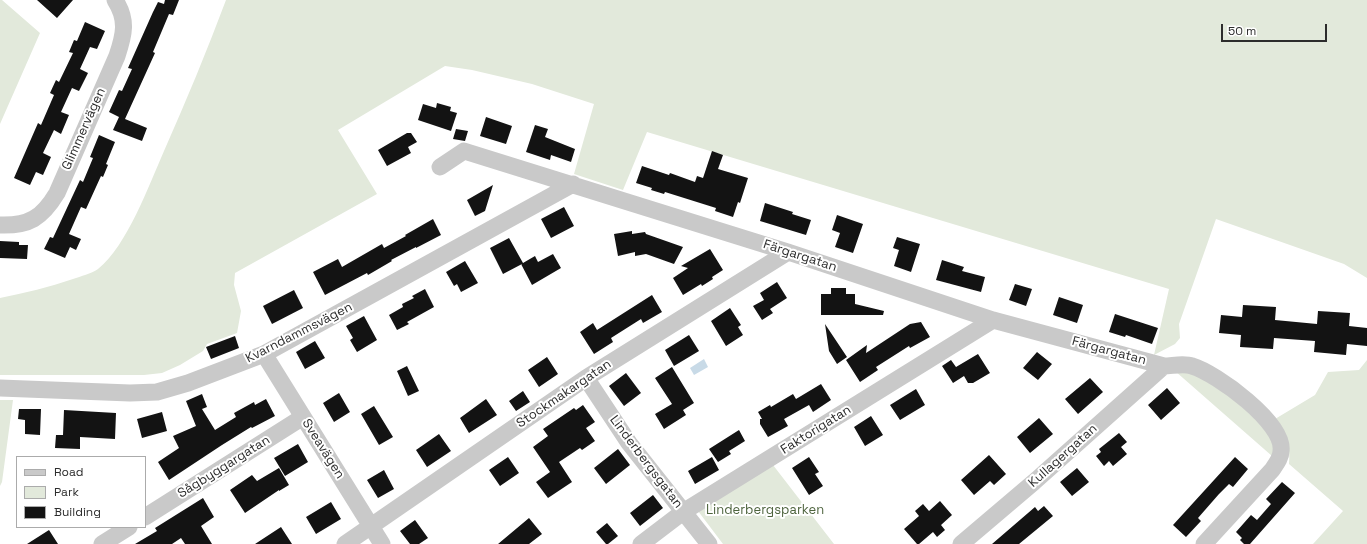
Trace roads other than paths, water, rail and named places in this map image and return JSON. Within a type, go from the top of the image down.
[{"type":"street","name":"Glimmervägen","points":[[0,225],[18,225],[29,222],[49,206],[56,193],[117,56],[123,39],[124,25],[122,14],[115,0]]},
{"type":"street","name":"Färgargatan","points":[[440,167],[464,150],[788,252],[993,320],[1164,366],[1190,365],[1212,374],[1259,411],[1273,427],[1280,440],[1282,451],[1272,470],[1204,544]]},
{"type":"street","name":"Kvarndammsvägen","points":[[0,388],[130,393],[157,392],[188,383],[264,354],[573,184]]},
{"type":"street","name":"Stockmakargatan","points":[[345,544],[586,378],[788,252]]},
{"type":"street","name":"Faktorigatan","points":[[641,544],[683,512],[993,320]]},
{"type":"street","name":"Sveavägen","points":[[264,354],[382,544]]},
{"type":"street","name":"Kullagergatan","points":[[961,544],[1034,482],[1164,366]]},
{"type":"street","name":"Linderbergsgatan","points":[[586,378],[629,443],[708,544]]},
{"type":"street","name":"Sågbyggargatan","points":[[146,516],[303,417]]},
{"type":"street","points":[[102,544],[127,528]]},
{"type":"water","points":[[704,359],[708,367],[694,375],[690,368]]},
{"type":"park label","name":"Linderbergsparken","points":[[765,510]]}]
